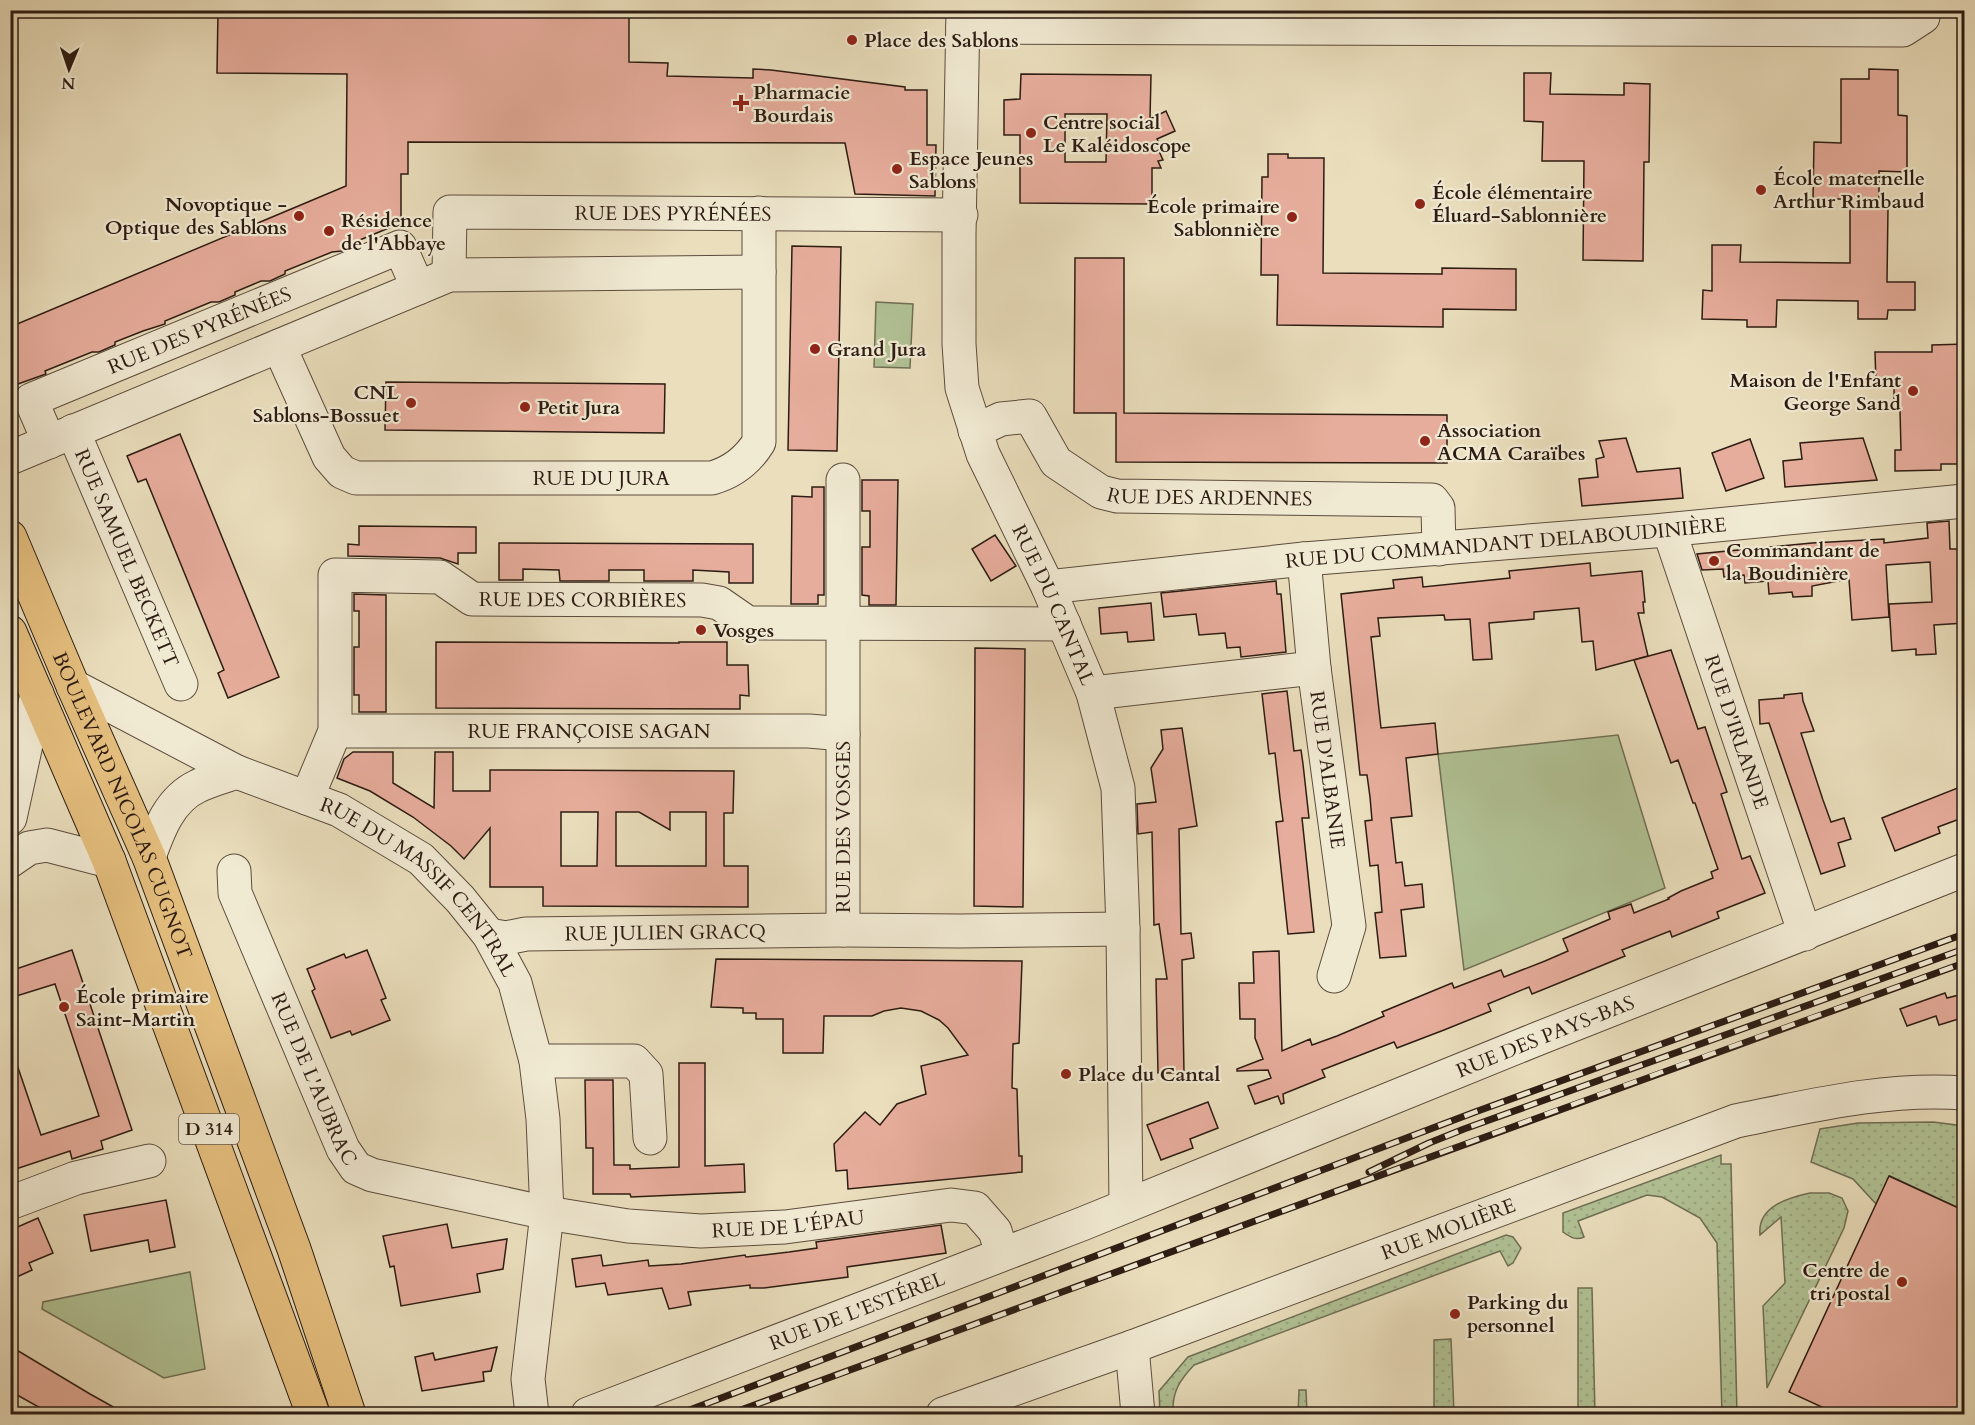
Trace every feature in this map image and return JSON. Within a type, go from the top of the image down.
[{"type":"main road","name":"BOULEVARD NICOLAS CUGNOT","points":[[10,537],[149,857],[294,1250],[345,1402]]},
{"type":"main road","name":"BOULEVARD NICOLAS CUGNOT","points":[[10,632],[110,861],[310,1406]]},
{"type":"street","points":[[963,19],[1195,26],[1903,30],[1923,17],[1923,10]]},
{"type":"street","name":"RUE DU CANTAL","points":[[963,19],[959,235],[959,344],[962,388],[983,453],[1048,587],[1093,693],[1118,788],[1123,929],[1126,1206]]},
{"type":"street","name":"RUE DES PYRÉNÉES","points":[[449,275],[450,212],[961,215]]},
{"type":"street","name":"RUE DU JURA","points":[[279,346],[329,457],[342,472],[356,478],[712,478],[724,475],[750,457],[759,442],[759,213]]},
{"type":"street","name":"RUE DES PYRÉNÉES","points":[[61,436],[31,400],[400,247],[418,288]]},
{"type":"street","points":[[10,458],[449,275],[759,272]]},
{"type":"street","name":"RUE DES ARDENNES","points":[[975,431],[1002,419],[1030,416],[1056,462],[1101,492],[1117,496],[1432,500],[1438,508],[1439,549]]},
{"type":"street","name":"RUE SAMUEL BECKETT","points":[[61,436],[180,684]]},
{"type":"street","points":[[843,480],[843,624]]},
{"type":"street","name":"RUE DU COMMANDANT DELABOUDINIÈRE","points":[[1048,587],[1304,559],[1669,530],[1965,501]]},
{"type":"street","name":"RUE D'IRLANDE","points":[[1669,530],[1805,934]]},
{"type":"street","name":"RUE D'ALBANIE","points":[[1304,559],[1314,668],[1348,926],[1334,976]]},
{"type":"street","name":"RUE DES CORBIÈRES","points":[[307,798],[335,731],[335,575],[440,577],[472,598],[702,600],[719,603],[748,623],[1064,624]]},
{"type":"street","name":"RUE DES VOSGES","points":[[843,624],[843,930],[1123,929]]},
{"type":"street","points":[[1093,693],[1314,668]]},
{"type":"street","name":"RUE DU MASSIF CENTRAL","points":[[73,686],[237,772],[339,810],[421,859],[460,899],[489,934],[515,983],[536,1061],[543,1119],[547,1213],[528,1379],[532,1414]]},
{"type":"street","points":[[10,818],[37,694]]},
{"type":"street","name":"RUE FRANÇOISE SAGAN","points":[[335,731],[809,731],[843,734]]},
{"type":"street","points":[[149,857],[161,824],[184,795],[198,786],[237,772]]},
{"type":"street","points":[[10,861],[29,848],[46,845],[110,861]]},
{"type":"street","name":"RUE DE L'AUBRAC","points":[[234,870],[235,893],[343,1149],[356,1168],[404,1183],[547,1213]]},
{"type":"street","name":"RUE DES PAYS-BAS","points":[[1126,1206],[1537,1039],[1965,870]]},
{"type":"street","name":"RUE JULIEN GRACQ","points":[[489,934],[506,938],[526,934],[843,930]]},
{"type":"street","points":[[536,1061],[634,1060],[646,1074],[650,1138]]},
{"type":"street","name":"RUE MOLIÈRE","points":[[943,1414],[1132,1347],[1736,1121],[1833,1101],[1934,1090],[1965,1093]]},
{"type":"street","points":[[10,1203],[76,1178],[149,1161]]},
{"type":"street","name":"RUE DE L'ÉPAU","points":[[547,1213],[628,1226],[701,1231],[785,1227],[951,1205],[975,1208],[995,1231],[1002,1254]]},
{"type":"street","name":"RUE DE L'ESTÉREL","points":[[588,1414],[1126,1206]]},
{"type":"street","points":[[1132,1347],[1138,1414]]},
{"type":"green space","points":[[876,302],[913,304],[910,368],[874,367]]},
{"type":"green space","points":[[1618,735],[1665,888],[1464,970],[1438,754]]},
{"type":"green space","points":[[1933,1122],[1964,1126],[1963,1210],[1890,1176],[1876,1204],[1853,1179],[1811,1162],[1820,1129],[1858,1123]]},
{"type":"green space","points":[[1721,1155],[1721,1164],[1731,1164],[1737,1414],[1722,1414],[1717,1243],[1700,1218],[1662,1197],[1647,1195],[1578,1221],[1584,1237],[1571,1237],[1563,1232],[1563,1213]]},
{"type":"green space","points":[[1810,1193],[1829,1193],[1842,1198],[1848,1211],[1844,1228],[1767,1388],[1763,1306],[1785,1283],[1781,1217],[1760,1235],[1760,1225],[1763,1217],[1775,1205]]},
{"type":"green space","points":[[1506,1235],[1513,1237],[1521,1248],[1513,1263],[1508,1266],[1500,1251],[1194,1365],[1178,1387],[1173,1414],[1160,1414],[1159,1391],[1188,1357]]},
{"type":"green space","points":[[190,1272],[205,1369],[164,1378],[42,1309],[43,1302]]},
{"type":"green space","points":[[1578,1288],[1592,1288],[1595,1414],[1578,1414]]},
{"type":"green space","points":[[1451,1339],[1454,1414],[1434,1414],[1434,1340]]},
{"type":"green space","points":[[1299,1390],[1306,1390],[1307,1414],[1298,1414]]},
{"type":"building","points":[[218,10],[629,10],[629,62],[668,63],[667,76],[753,78],[753,69],[905,87],[905,90],[927,90],[927,145],[936,145],[935,196],[855,194],[845,143],[408,142],[408,174],[401,174],[401,223],[355,242],[356,245],[342,251],[332,252],[285,271],[285,274],[270,281],[261,281],[219,302],[211,302],[165,321],[165,324],[115,342],[115,345],[99,352],[92,352],[45,371],[46,374],[15,385],[10,374],[10,327],[346,186],[347,74],[217,73]]},
{"type":"building","points":[[1869,69],[1898,70],[1898,115],[1907,116],[1907,172],[1879,171],[1879,208],[1888,208],[1887,282],[1915,282],[1915,310],[1888,310],[1887,319],[1858,319],[1858,301],[1777,300],[1776,327],[1747,327],[1747,320],[1702,319],[1703,290],[1712,291],[1712,245],[1741,245],[1740,262],[1850,263],[1850,199],[1813,199],[1814,142],[1841,143],[1841,79],[1869,79]]},
{"type":"building","points":[[1524,73],[1551,73],[1550,94],[1624,95],[1624,83],[1650,84],[1649,162],[1644,162],[1643,261],[1583,260],[1584,161],[1542,161],[1543,122],[1524,121]]},
{"type":"building","points":[[1021,74],[1151,75],[1150,119],[1166,111],[1175,131],[1157,139],[1163,160],[1158,161],[1161,168],[1152,168],[1152,204],[1020,203],[1020,135],[1004,135],[1004,100],[1020,99]],"holes":[[[1065,114],[1107,114],[1106,162],[1065,162]]]},
{"type":"building","name":"École primaire Sablonnière","points":[[1268,154],[1288,154],[1288,158],[1324,158],[1323,273],[1442,274],[1442,268],[1516,269],[1516,310],[1443,309],[1443,327],[1277,325],[1278,275],[1261,275],[1262,177],[1268,177]]},
{"type":"building","name":"Grand Jura","points":[[792,246],[841,247],[837,451],[788,450]]},
{"type":"building","points":[[1075,258],[1124,258],[1124,413],[1447,415],[1447,463],[1116,462],[1116,413],[1074,413]]},
{"type":"building","name":"Maison de l'Enfant George Sand","points":[[1965,344],[1965,464],[1941,464],[1941,470],[1895,471],[1895,450],[1901,450],[1900,410],[1894,410],[1894,383],[1876,383],[1875,352],[1932,352],[1932,345]]},
{"type":"building","name":"Petit Jura","points":[[386,382],[665,384],[664,433],[385,430]]},
{"type":"building","points":[[180,434],[279,677],[228,698],[218,673],[224,670],[146,479],[138,482],[127,456]]},
{"type":"building","points":[[1626,438],[1637,472],[1680,468],[1683,498],[1582,506],[1579,479],[1598,477],[1596,459],[1604,457],[1599,441]]},
{"type":"building","points":[[1863,438],[1877,480],[1785,487],[1783,461],[1802,459],[1800,443]]},
{"type":"building","points":[[1750,439],[1764,478],[1726,491],[1712,453]]},
{"type":"building","points":[[862,480],[898,480],[896,605],[869,605],[869,596],[862,595],[862,547],[870,547],[870,511],[862,511]]},
{"type":"building","points":[[812,487],[824,487],[824,595],[818,595],[818,604],[791,604],[792,496],[812,497]]},
{"type":"building","points":[[1949,521],[1950,549],[1965,549],[1965,623],[1934,625],[1936,654],[1916,655],[1916,649],[1892,651],[1889,604],[1932,602],[1930,562],[1886,565],[1889,617],[1852,620],[1849,579],[1812,586],[1812,596],[1793,597],[1792,592],[1769,594],[1768,581],[1745,583],[1744,575],[1724,577],[1723,569],[1702,570],[1697,554],[1812,543],[1884,539],[1884,543],[1928,538],[1927,523]]},
{"type":"building","points":[[359,526],[476,527],[476,553],[458,553],[458,564],[440,558],[348,556],[348,544],[359,545]]},
{"type":"building","points":[[995,535],[1016,566],[991,581],[972,549]]},
{"type":"building","points":[[499,543],[753,544],[753,583],[729,583],[729,572],[693,570],[693,581],[644,581],[644,570],[609,570],[609,581],[560,581],[559,570],[523,569],[523,580],[499,580]]},
{"type":"building","points":[[1590,563],[1591,576],[1642,571],[1644,613],[1638,613],[1648,656],[1596,670],[1593,641],[1582,642],[1579,608],[1534,612],[1534,619],[1489,623],[1492,659],[1473,660],[1470,619],[1445,620],[1444,615],[1378,618],[1380,636],[1371,637],[1381,728],[1435,723],[1438,754],[1406,758],[1412,816],[1391,818],[1396,863],[1402,862],[1405,886],[1422,884],[1424,907],[1401,910],[1406,956],[1380,958],[1375,913],[1382,912],[1378,865],[1370,866],[1365,821],[1372,820],[1370,797],[1367,775],[1360,775],[1341,594],[1394,588],[1393,580],[1422,577],[1423,587],[1510,578],[1509,571]]},
{"type":"building","points":[[1276,581],[1277,594],[1281,594],[1286,652],[1241,657],[1240,647],[1227,648],[1225,633],[1199,635],[1196,614],[1164,617],[1161,593]]},
{"type":"building","points":[[354,594],[386,595],[386,712],[359,712],[359,695],[354,695],[354,647],[359,647],[359,611],[354,611]]},
{"type":"building","points":[[1151,603],[1154,640],[1128,642],[1127,632],[1101,634],[1099,608]]},
{"type":"building","points":[[436,642],[727,642],[727,665],[748,665],[749,696],[740,695],[740,709],[436,708]]},
{"type":"building","points":[[975,648],[1025,649],[1023,907],[974,906]]},
{"type":"building","points":[[1671,650],[1698,729],[1705,727],[1727,792],[1721,794],[1742,859],[1750,856],[1765,893],[1717,912],[1719,918],[1672,937],[1670,931],[1622,950],[1625,956],[1532,994],[1529,987],[1488,1004],[1491,1011],[1444,1030],[1397,1048],[1394,1042],[1322,1070],[1325,1077],[1283,1094],[1284,1103],[1281,1104],[1278,1096],[1255,1104],[1248,1086],[1271,1078],[1268,1070],[1237,1071],[1237,1069],[1263,1059],[1255,1038],[1255,1019],[1240,1019],[1239,983],[1254,983],[1253,952],[1279,951],[1282,1051],[1310,1039],[1312,1045],[1337,1036],[1384,1016],[1382,1012],[1452,983],[1454,988],[1501,970],[1504,977],[1545,961],[1568,951],[1563,939],[1610,919],[1608,912],[1631,904],[1634,913],[1713,878],[1711,872],[1718,869],[1695,803],[1693,803],[1678,760],[1671,763],[1634,660]]},
{"type":"building","points":[[1287,691],[1294,751],[1301,750],[1303,764],[1309,818],[1302,818],[1314,932],[1288,934],[1276,822],[1283,821],[1275,753],[1269,754],[1262,694]]},
{"type":"building","points":[[1802,693],[1814,731],[1801,733],[1823,800],[1831,822],[1844,818],[1851,839],[1838,843],[1845,866],[1821,874],[1769,723],[1760,724],[1759,700],[1784,698],[1784,695]]},
{"type":"building","points":[[1182,728],[1197,826],[1179,829],[1181,934],[1191,933],[1194,958],[1182,960],[1184,1073],[1158,1073],[1156,979],[1167,979],[1159,924],[1154,925],[1152,832],[1138,834],[1137,804],[1156,802],[1151,768],[1163,749],[1161,730]]},
{"type":"building","points":[[353,752],[393,752],[393,783],[434,808],[435,752],[453,752],[453,791],[490,791],[490,770],[734,771],[733,813],[724,813],[724,866],[748,866],[748,907],[543,906],[543,887],[490,887],[490,828],[464,859],[413,817],[370,791],[337,778],[344,759]],"holes":[[[561,812],[598,812],[597,866],[561,866]],[[616,812],[639,812],[670,830],[670,812],[706,812],[706,866],[616,866]]]},
{"type":"building","points":[[1965,785],[1965,817],[1938,827],[1940,833],[1895,851],[1882,818]]},
{"type":"building","points":[[72,950],[132,1130],[101,1141],[103,1149],[72,1159],[70,1151],[10,1171],[10,1057],[14,1056],[41,1135],[99,1116],[55,984],[10,998],[10,971]]},
{"type":"building","points":[[367,950],[386,998],[381,1000],[390,1020],[352,1035],[350,1031],[331,1038],[312,991],[315,989],[307,969],[344,954],[346,958]]},
{"type":"building","points":[[716,959],[1022,961],[1019,1043],[1013,1044],[1012,1088],[1017,1089],[1019,1156],[1022,1156],[1022,1172],[848,1189],[847,1170],[836,1171],[834,1144],[865,1112],[880,1125],[897,1104],[926,1094],[921,1066],[968,1055],[948,1028],[939,1020],[921,1011],[901,1008],[872,1016],[824,1016],[823,1053],[783,1053],[783,1019],[756,1019],[756,1013],[743,1013],[743,1008],[711,1007]]},
{"type":"building","points":[[1945,993],[1947,998],[1959,995],[1965,1009],[1965,1017],[1939,1025],[1936,1016],[1907,1026],[1900,1009]]},
{"type":"building","points":[[679,1063],[705,1063],[705,1166],[744,1164],[745,1192],[631,1197],[630,1194],[593,1194],[593,1148],[586,1148],[585,1080],[613,1080],[614,1165],[630,1165],[630,1169],[679,1167]]},
{"type":"building","points":[[1208,1102],[1218,1128],[1190,1139],[1193,1148],[1161,1160],[1147,1125]]},
{"type":"building","name":"Centre de tri postal","points":[[1889,1176],[1965,1211],[1965,1414],[1837,1414],[1789,1392]]},
{"type":"building","points":[[166,1200],[175,1247],[150,1252],[148,1240],[91,1251],[84,1215]]},
{"type":"building","points":[[38,1218],[53,1253],[29,1263],[32,1270],[10,1280],[10,1223],[13,1229]]},
{"type":"building","points":[[447,1224],[452,1248],[507,1239],[503,1269],[477,1274],[480,1292],[401,1306],[394,1266],[390,1267],[383,1236]]},
{"type":"building","points":[[941,1225],[946,1253],[847,1267],[848,1277],[764,1288],[750,1288],[750,1285],[688,1292],[691,1305],[669,1309],[662,1288],[608,1295],[605,1283],[576,1287],[572,1259],[601,1255],[603,1266],[648,1260],[649,1266],[681,1264],[817,1248],[816,1242]]},
{"type":"building","points":[[10,1346],[126,1414],[51,1414],[10,1391]]},
{"type":"building","points":[[497,1347],[491,1371],[483,1372],[484,1381],[422,1391],[415,1357],[433,1353],[435,1360]]},
{"type":"railway","points":[[679,1414],[1475,1112],[1964,934]]},
{"type":"railway","points":[[1369,1172],[1464,1129],[1964,949]]},
{"type":"railway","points":[[730,1414],[1964,963]]},
{"type":"place","name":"Place des Sablons","points":[[852,40]]},
{"type":"place","name":"Pharmacie Bourdais","points":[[741,103]]},
{"type":"place","name":"Centre social Le Kaléidoscope","points":[[1031,133]]},
{"type":"place","name":"Espace Jeunes Sablons","points":[[897,169]]},
{"type":"place","name":"École maternelle Arthur Rimbaud","points":[[1761,190]]},
{"type":"place","name":"École élémentaire Éluard-Sablonnière","points":[[1420,204]]},
{"type":"place","name":"Novoptique - Optique des Sablons","points":[[299,216]]},
{"type":"place","name":"École primaire Sablonnière","points":[[1292,217]]},
{"type":"place","name":"Résidence de l'Abbaye","points":[[329,231]]},
{"type":"place","name":"Grand Jura","points":[[815,349]]},
{"type":"place","name":"Maison de l'Enfant George Sand","points":[[1913,391]]},
{"type":"place","name":"CNL Sablons-Bossuet","points":[[411,403]]},
{"type":"place","name":"Petit Jura","points":[[525,407]]},
{"type":"place","name":"Association ACMA Caraïbes","points":[[1425,441]]},
{"type":"place","name":"Commandant de la Boudinière","points":[[1714,561]]},
{"type":"place","name":"Vosges","points":[[701,630]]},
{"type":"place","name":"École primaire Saint-Martin","points":[[64,1007]]},
{"type":"place","name":"Place du Cantal","points":[[1066,1074]]},
{"type":"place","name":"Centre de tri postal","points":[[1902,1282]]},
{"type":"place","name":"Parking du personnel","points":[[1455,1314]]}]
